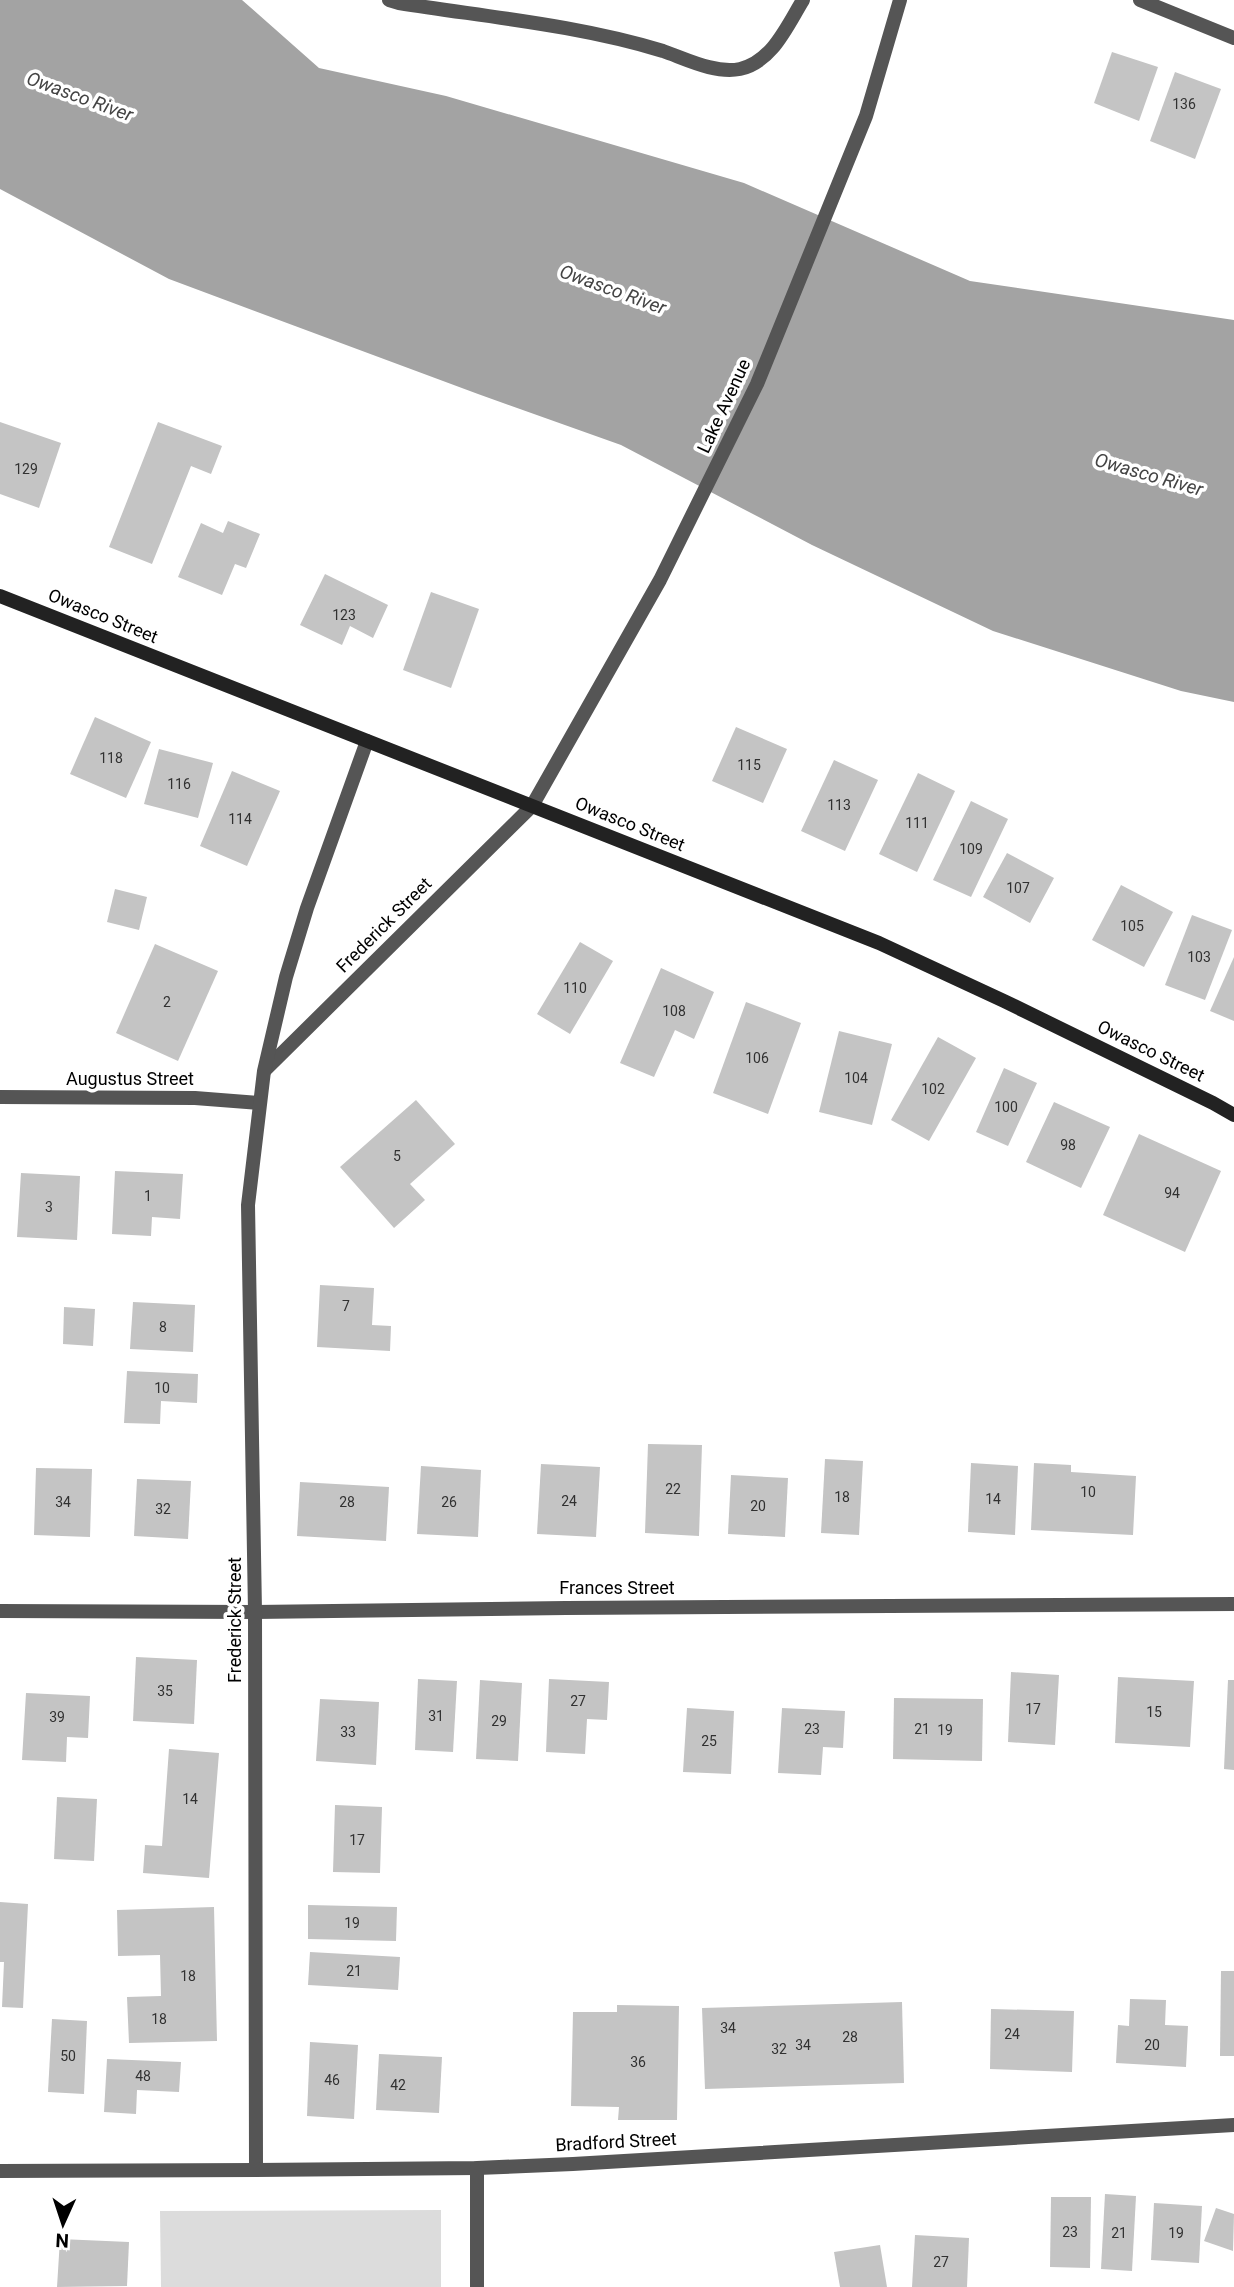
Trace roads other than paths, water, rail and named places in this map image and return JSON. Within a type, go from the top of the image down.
[{"type":"main road","name":"Owasco Street","points":[[0,596],[879,943],[1004,1001],[1234,1115]]},
{"type":"street","points":[[389,0],[399,4],[630,41],[722,70],[740,69],[761,61],[779,39],[803,0]]},
{"type":"street","name":"Lake Avenue","points":[[532,806],[660,580],[757,384],[866,116],[900,0]]},
{"type":"street","points":[[1140,0],[1234,38]]},
{"type":"street","name":"Frederick Street","points":[[256,2171],[255,1612],[248,1205],[264,1071],[286,978],[307,908],[367,741]]},
{"type":"street","name":"Frederick Street","points":[[264,1071],[532,806]]},
{"type":"street","name":"Augustus Street","points":[[0,1097],[195,1098],[259,1103]]},
{"type":"street","name":"Frances Street","points":[[0,1611],[255,1612],[1234,1604]]},
{"type":"street","name":"Bradford Street","points":[[0,2171],[477,2168],[1234,2125]]},
{"type":"street","points":[[477,2168],[477,2287]]},
{"type":"water","name":"Owasco River","points":[[0,0],[242,0],[319,68],[446,96],[744,183],[970,281],[1234,320],[1234,702],[1181,691],[993,631],[812,545],[621,445],[169,279],[0,189]]}]
